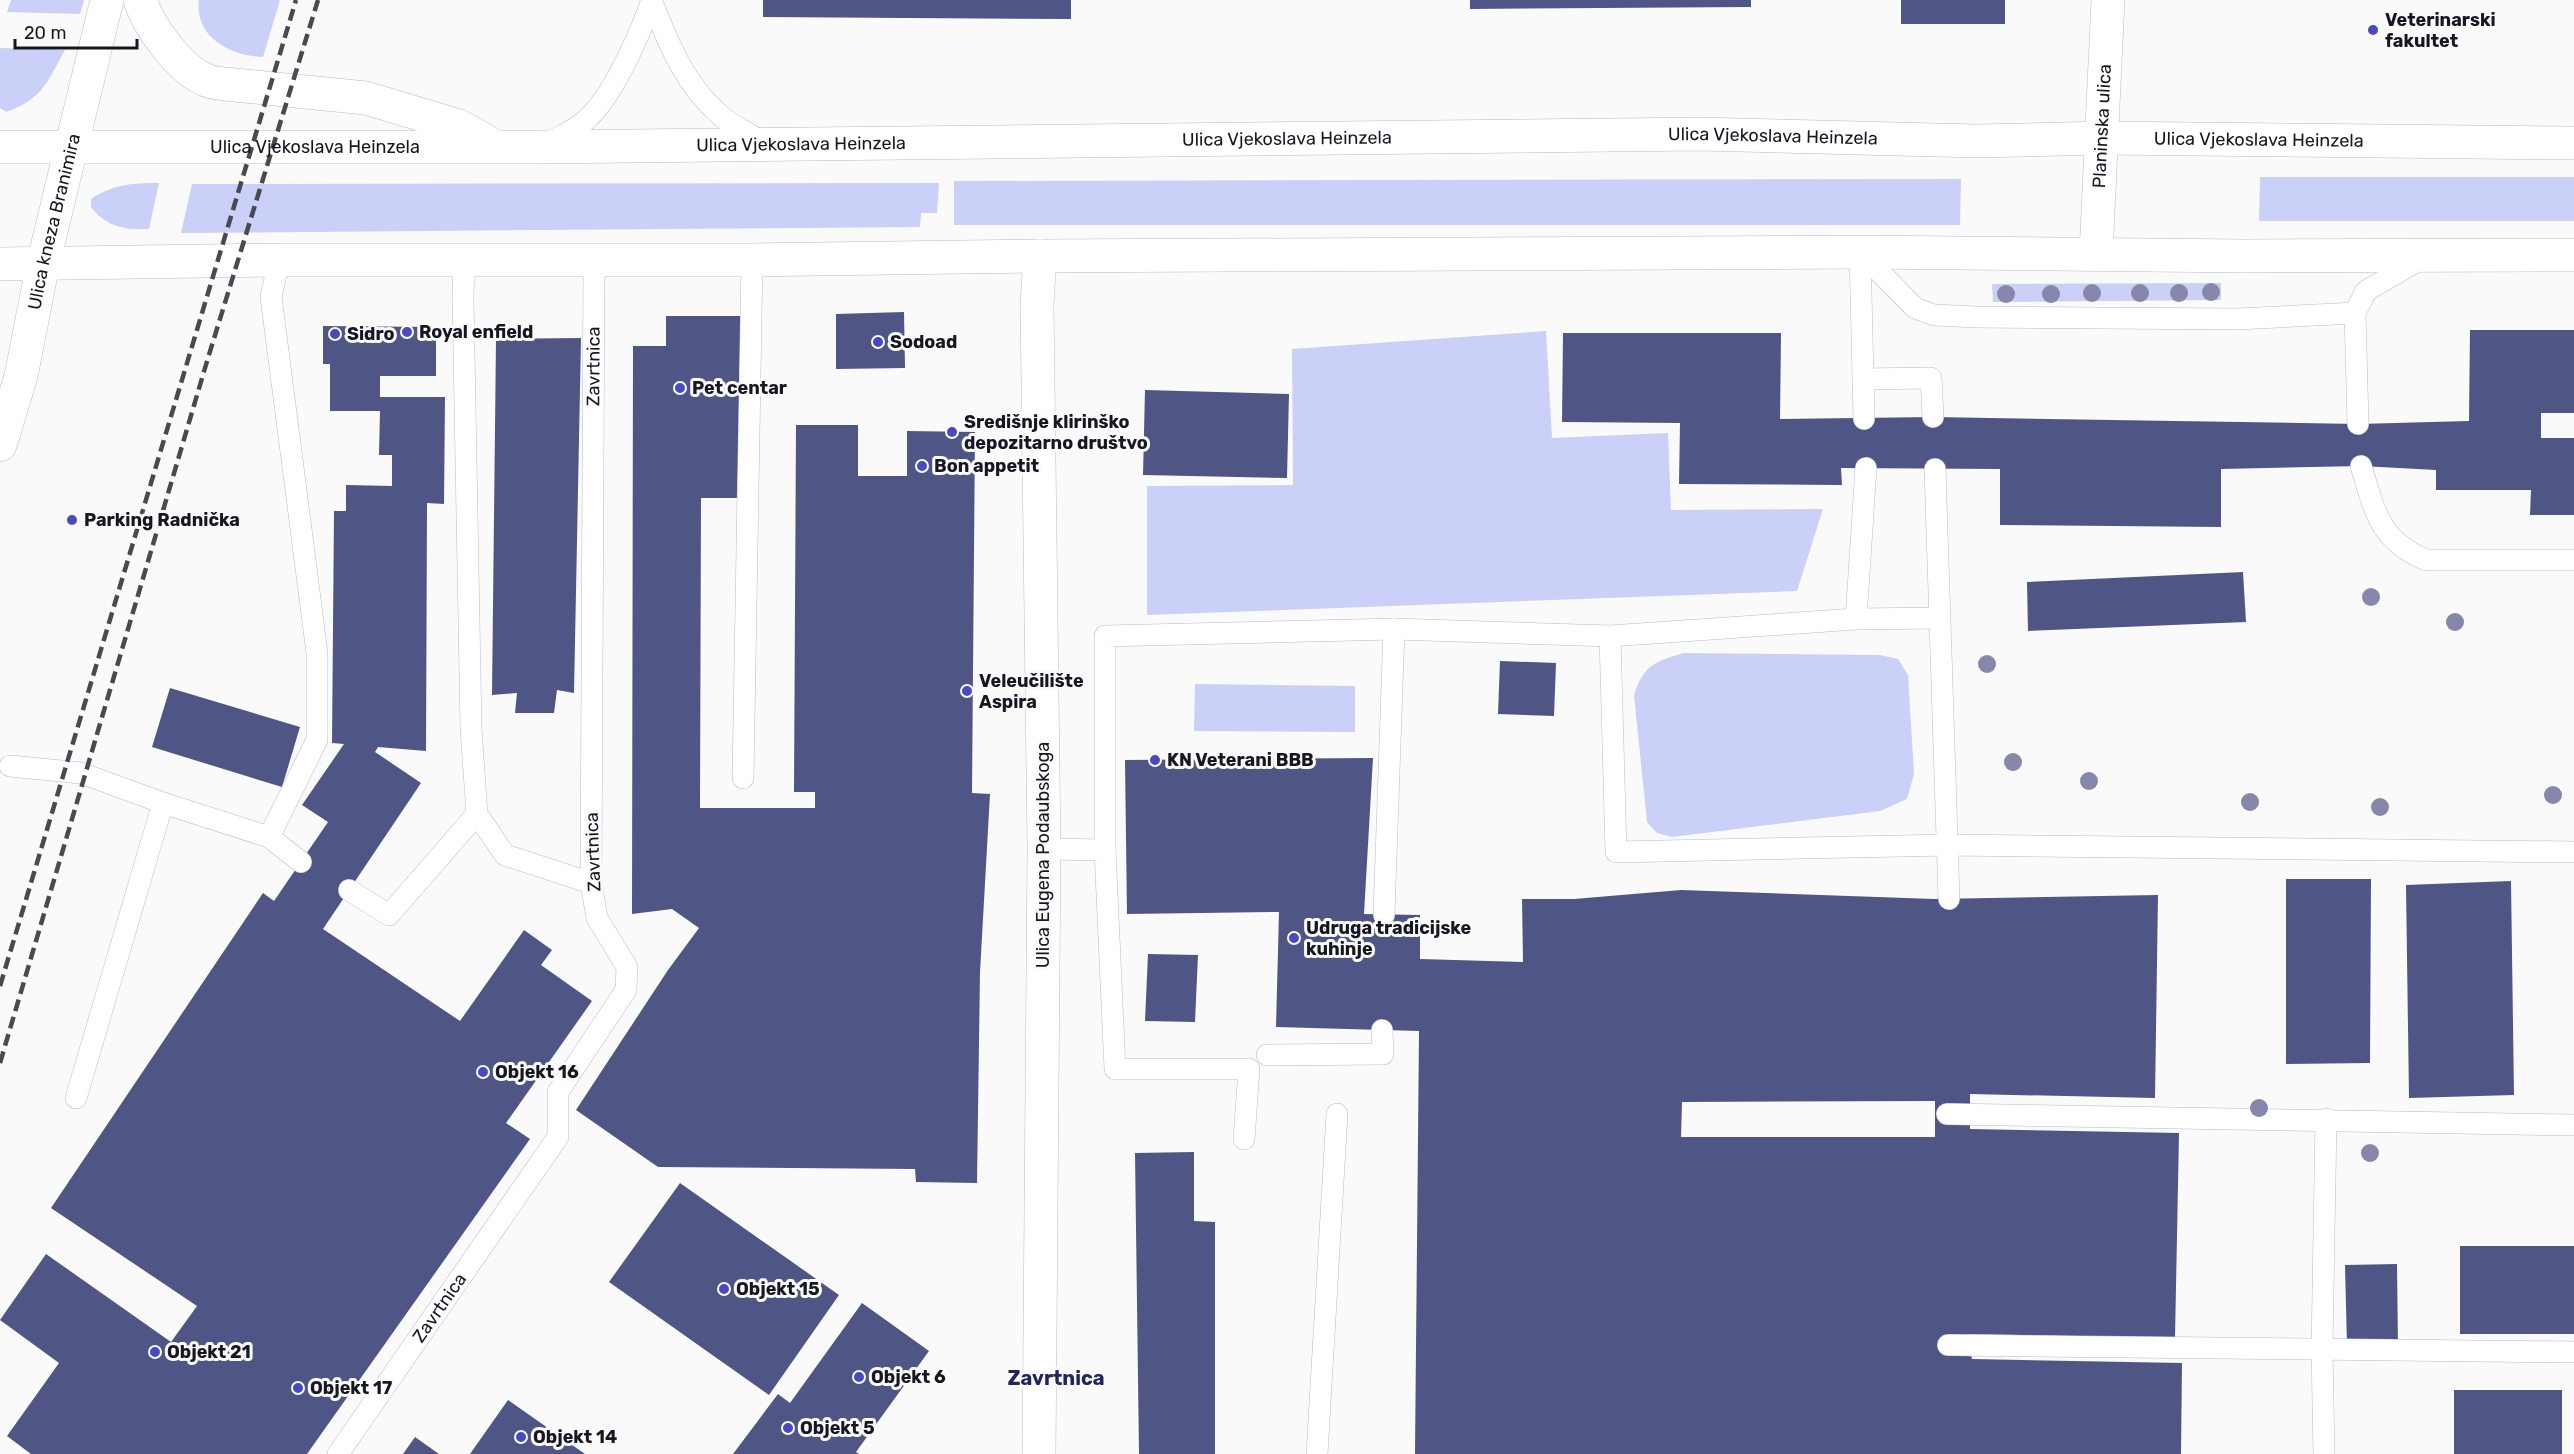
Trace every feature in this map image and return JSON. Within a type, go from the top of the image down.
[{"type":"main road","name":"Ulica kneza Branimira","points":[[0,445],[21,376],[43,264],[107,0]]},
{"type":"main road","points":[[140,0],[155,29],[171,52],[206,80],[225,84],[366,98],[459,126],[495,147]]},
{"type":"main road","name":"Planinska ulica","points":[[2096,254],[2108,0]]},
{"type":"main road","name":"Ulica Vjekoslava Heinzela","points":[[0,147],[541,147],[1699,134],[1977,141],[2102,138],[2574,143]]},
{"type":"main road","points":[[0,264],[279,260],[752,260],[1040,256],[1860,252],[1984,255],[2574,255]]},
{"type":"main road","name":"Ulica Eugena Podaubskoga","points":[[1039,1454],[1044,849],[1037,304],[1040,256]]},
{"type":"lane","points":[[652,1],[677,63],[696,89],[721,116],[766,144]]},
{"type":"lane","points":[[541,147],[581,124],[606,97],[623,67],[652,1]]},
{"type":"lane","points":[[1860,252],[1915,308],[1934,315],[2237,319],[2355,313]]},
{"type":"lane","points":[[1860,252],[1864,419]]},
{"type":"lane","points":[[2358,424],[2355,313],[2366,291],[2427,255]]},
{"type":"lane","points":[[269,837],[317,740],[317,653],[271,297],[279,260]]},
{"type":"lane","name":"Zavrtnica","points":[[338,1454],[558,1137],[558,1092],[626,990],[627,967],[597,918],[591,883],[594,260]]},
{"type":"lane","points":[[743,778],[752,260]]},
{"type":"lane","points":[[464,261],[471,717],[477,814],[506,855],[591,883]]},
{"type":"lane","points":[[1863,379],[1931,378],[1933,417]]},
{"type":"lane","points":[[2361,466],[2377,519],[2405,551],[2426,560],[2574,560]]},
{"type":"lane","points":[[1856,619],[1866,468]]},
{"type":"lane","points":[[1935,469],[1949,899]]},
{"type":"lane","points":[[1244,1139],[1249,1069],[1115,1069],[1105,850],[1105,636],[1394,629],[1610,636],[1856,619],[1940,618]]},
{"type":"lane","points":[[1384,915],[1394,629]]},
{"type":"lane","points":[[1610,636],[1616,852],[1949,845],[2574,852]]},
{"type":"lane","points":[[10,766],[81,773],[163,803],[269,837],[301,862]]},
{"type":"lane","points":[[75,1098],[163,803]]},
{"type":"lane","points":[[349,890],[389,915],[477,814]]},
{"type":"lane","points":[[1044,849],[1105,850]]},
{"type":"lane","points":[[1267,1055],[1383,1054],[1382,1030]]},
{"type":"lane","points":[[1317,1454],[1337,1114]]},
{"type":"lane","points":[[1947,1114],[2574,1125]]},
{"type":"lane","points":[[2324,1454],[2322,1349],[2326,1119]]},
{"type":"lane","points":[[1947,1346],[2574,1352]]},
{"type":"shaded area","points":[[11,0],[84,0],[80,14],[7,12]]},
{"type":"shaded area","points":[[199,0],[280,0],[263,57],[239,53],[217,42],[202,24]]},
{"type":"shaded area","points":[[0,48],[65,50],[43,88],[28,101],[6,112],[0,108]]},
{"type":"shaded area","points":[[2260,177],[2574,177],[2574,221],[2259,221]]},
{"type":"shaded area","points":[[1961,179],[1960,225],[954,225],[954,181]]},
{"type":"shaded area","points":[[159,183],[149,229],[117,226],[103,219],[91,207],[91,199],[115,187]]},
{"type":"shaded area","points":[[939,183],[937,213],[921,213],[920,227],[181,233],[192,184]]},
{"type":"shaded area","points":[[2221,283],[2221,300],[1993,302],[1992,284]]},
{"type":"shaded area","points":[[1546,331],[1552,438],[1668,433],[1671,510],[1823,509],[1797,591],[1147,615],[1147,486],[1293,485],[1292,349]]},
{"type":"shaded area","points":[[1683,653],[1880,655],[1898,659],[1908,675],[1914,774],[1907,799],[1880,811],[1672,837],[1657,833],[1647,822],[1634,695],[1642,677],[1651,666]]},
{"type":"shaded area","points":[[1195,684],[1355,686],[1355,732],[1194,731]]},
{"type":"building","points":[[763,0],[1071,0],[1071,19],[763,17]]},
{"type":"building","points":[[1470,0],[1751,0],[1751,7],[1470,9]]},
{"type":"building","points":[[1901,0],[2005,0],[2005,24],[1901,24]]},
{"type":"building","points":[[904,312],[905,368],[836,369],[836,314]]},
{"type":"building","points":[[666,316],[741,316],[741,498],[701,498],[700,808],[815,808],[815,792],[794,792],[796,425],[858,425],[858,476],[907,476],[907,431],[975,432],[972,793],[990,794],[980,972],[977,1183],[916,1182],[915,1169],[658,1167],[576,1110],[668,970],[699,928],[672,909],[632,914],[633,346],[666,346]]},
{"type":"building","points":[[323,326],[436,327],[436,376],[380,376],[380,397],[445,397],[444,504],[427,503],[426,751],[378,747],[375,752],[421,783],[323,929],[460,1021],[524,930],[552,950],[541,965],[592,1001],[506,1123],[530,1139],[307,1454],[31,1454],[7,1436],[59,1363],[0,1320],[46,1254],[171,1342],[197,1306],[51,1208],[263,893],[274,901],[328,822],[302,805],[344,744],[332,743],[334,511],[346,511],[346,485],[392,486],[392,455],[379,455],[380,411],[330,411],[330,364],[323,364]]},
{"type":"building","points":[[2470,330],[2574,330],[2574,413],[2541,413],[2541,438],[2574,438],[2574,515],[2530,515],[2531,490],[2436,490],[2436,470],[2361,466],[2221,469],[2221,527],[2000,525],[2000,469],[1841,468],[1842,485],[1679,484],[1680,423],[1562,422],[1563,333],[1781,333],[1780,419],[1933,417],[2358,424],[2469,421]]},
{"type":"building","points":[[581,338],[574,693],[557,690],[554,713],[515,713],[517,693],[492,695],[496,339]]},
{"type":"building","points":[[1145,390],[1289,394],[1287,478],[1143,475]]},
{"type":"building","points":[[2243,572],[2246,622],[2028,631],[2027,582]]},
{"type":"building","points":[[1500,661],[1556,663],[1554,716],[1498,714]]},
{"type":"building","points":[[170,688],[300,727],[282,787],[152,747]]},
{"type":"building","points":[[1373,758],[1364,914],[1420,915],[1420,959],[1523,962],[1522,899],[1574,899],[1681,890],[1934,899],[2158,895],[2155,1098],[1970,1094],[1970,1129],[2179,1133],[2175,1338],[1966,1334],[1972,1359],[2182,1363],[2181,1454],[1415,1454],[1419,1031],[1276,1027],[1279,912],[1127,914],[1125,760]],"holes":[[[1935,1101],[1935,1137],[1681,1137],[1682,1102]]]},
{"type":"building","points":[[2286,879],[2371,879],[2370,1063],[2286,1064]]},
{"type":"building","points":[[2511,881],[2514,1095],[2409,1098],[2406,885]]},
{"type":"building","points":[[1148,954],[1198,955],[1195,1022],[1145,1021]]},
{"type":"building","points":[[1194,1152],[1194,1221],[1215,1222],[1215,1454],[1139,1454],[1135,1153]]},
{"type":"building","name":"Objekt 15","points":[[680,1183],[839,1295],[769,1395],[609,1282]]},
{"type":"building","points":[[2460,1246],[2574,1246],[2574,1334],[2460,1334]]},
{"type":"building","points":[[2397,1264],[2398,1346],[2347,1347],[2345,1265]]},
{"type":"building","name":"Objekt 6","points":[[862,1303],[929,1351],[856,1452],[859,1454],[733,1454],[778,1394],[790,1403]]},
{"type":"building","points":[[2454,1390],[2562,1390],[2562,1454],[2454,1454]]},
{"type":"building","name":"Objekt 14","points":[[508,1400],[585,1454],[470,1454]]},
{"type":"building","points":[[415,1437],[439,1454],[403,1454]]},
{"type":"railway","points":[[0,986],[296,0]]},
{"type":"railway","points":[[0,1063],[208,358],[318,0]]},
{"type":"place","name":"Veterinarski fakultet","points":[[2373,30]]},
{"type":"place","name":"Royal enfield","points":[[407,332]]},
{"type":"place","name":"Sidro","points":[[335,334]]},
{"type":"place","name":"Sodoad","points":[[878,342]]},
{"type":"place","name":"Pet centar","points":[[680,388]]},
{"type":"place","name":"Središnje klirinško depozitarno društvo","points":[[952,432]]},
{"type":"place","name":"Bon appetit","points":[[922,466]]},
{"type":"place","name":"Parking Radnička","points":[[72,520]]},
{"type":"place","name":"Veleučilište Aspira","points":[[967,691]]},
{"type":"place","name":"KN Veterani BBB","points":[[1155,760]]},
{"type":"place","name":"Udruga tradicijske kuhinje","points":[[1294,938]]},
{"type":"place","name":"Objekt 16","points":[[483,1072]]},
{"type":"place","name":"Objekt 15","points":[[724,1289]]},
{"type":"place","name":"Objekt 21","points":[[155,1352]]},
{"type":"place","name":"Objekt 6","points":[[859,1377]]},
{"type":"place","name":"Objekt 17","points":[[298,1388]]},
{"type":"place","name":"Objekt 5","points":[[788,1428]]},
{"type":"place","name":"Objekt 14","points":[[521,1437]]},
{"type":"district","name":"Zavrtnica","points":[[1056,1378]]}]
